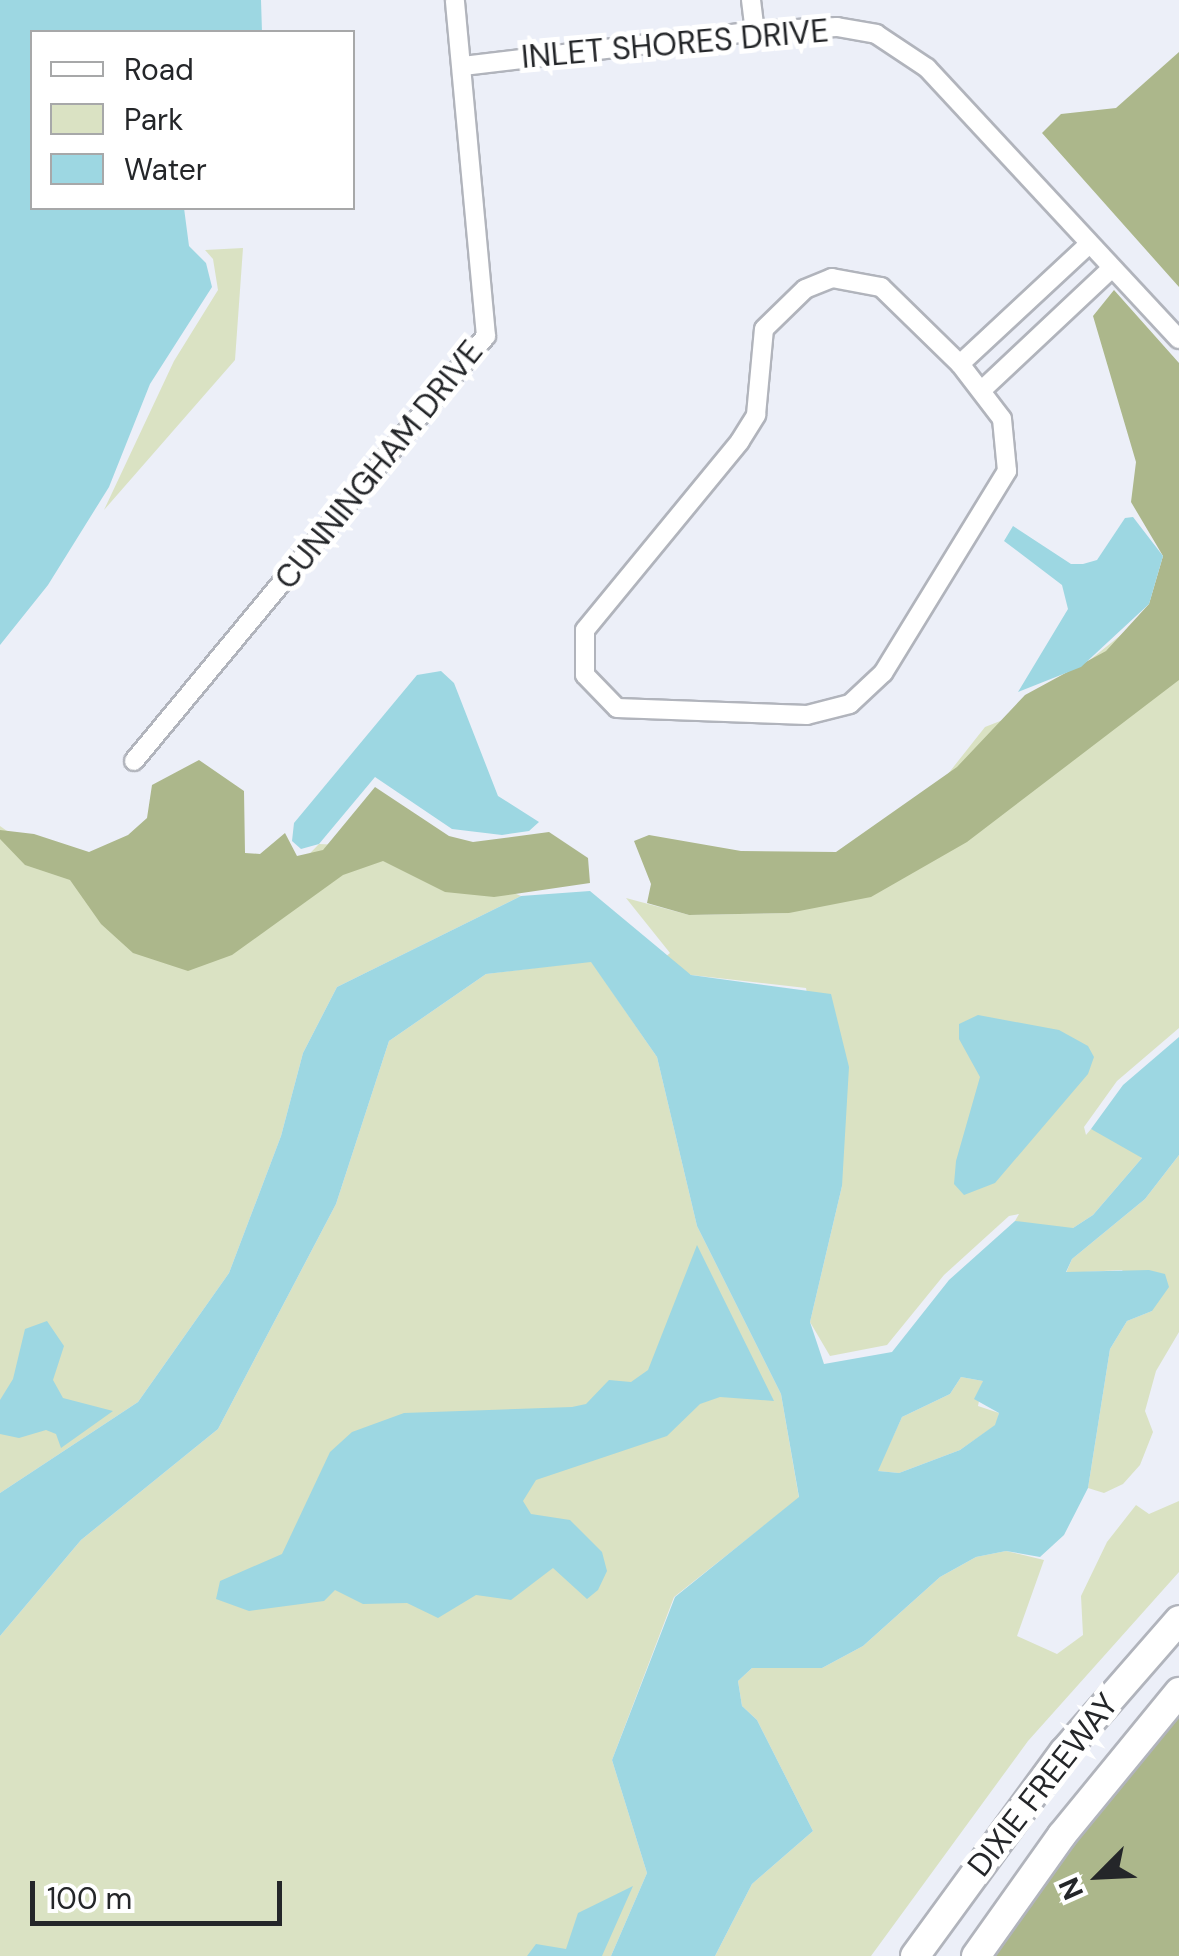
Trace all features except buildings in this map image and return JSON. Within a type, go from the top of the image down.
[{"type":"main road","name":"DIXIE FREEWAY","points":[[914,1956],[1064,1752],[1179,1620]]},
{"type":"main road","name":"DIXIE FREEWAY","points":[[976,1956],[1062,1834],[1179,1692]]},
{"type":"street","name":"CUNNINGHAM DRIVE","points":[[134,761],[486,336],[455,0]]},
{"type":"street","points":[[751,0],[755,31]]},
{"type":"street","name":"INLET SHORES DRIVE","points":[[462,66],[755,31],[837,27],[876,34],[927,68],[1179,340]]},
{"type":"street","points":[[960,364],[1089,244]]},
{"type":"street","points":[[982,390],[1112,268]]},
{"type":"street","points":[[832,278],[859,278],[906,305],[982,390],[1008,436],[1007,472],[883,673],[850,704],[807,715],[636,711],[616,708],[598,694],[584,675],[585,630],[740,441],[756,415],[764,329],[782,306],[832,278]]},
{"type":"green space","points":[[1179,52],[1179,287],[1042,133],[1061,114],[1116,108]]},
{"type":"green space","points":[[243,248],[235,360],[104,510],[174,361],[218,290],[213,259],[205,250]]},
{"type":"green space","points":[[1114,290],[1179,363],[1179,680],[967,842],[871,897],[789,913],[689,915],[647,903],[651,884],[634,841],[649,835],[741,851],[836,852],[957,767],[1025,695],[1106,651],[1149,604],[1163,556],[1131,502],[1136,462],[1093,316]]},
{"type":"green space","points":[[1179,588],[1179,1028],[1117,1081],[1084,1127],[1086,1135],[1091,1129],[1118,1138],[1142,1158],[1093,1215],[1073,1228],[1042,1228],[1015,1221],[1019,1214],[1009,1216],[944,1275],[887,1345],[830,1356],[810,1322],[842,1186],[806,988],[691,975],[664,958],[670,953],[626,898],[689,915],[789,913],[925,803],[985,727],[1028,710]]},
{"type":"green space","points":[[199,760],[244,791],[245,853],[260,854],[285,833],[297,856],[323,850],[375,787],[449,836],[473,842],[549,832],[588,858],[590,883],[494,897],[445,892],[383,861],[343,875],[232,955],[188,971],[133,953],[101,924],[70,880],[25,865],[0,839],[0,830],[34,834],[89,852],[128,835],[147,818],[152,785]]},
{"type":"green space","points":[[0,826],[55,865],[287,877],[319,844],[363,846],[433,858],[521,896],[337,987],[303,1053],[281,1136],[229,1273],[138,1402],[0,1493]]},
{"type":"green space","points":[[591,961],[657,1057],[697,1226],[781,1394],[799,1498],[674,1597],[612,1760],[647,1873],[611,1956],[0,1956],[0,1636],[81,1540],[218,1429],[336,1204],[389,1041],[486,974]]},
{"type":"green space","points":[[1179,1155],[1179,1332],[1156,1371],[1145,1411],[1153,1432],[1140,1465],[1123,1484],[1104,1493],[1088,1488],[1110,1349],[1127,1321],[1152,1311],[1122,1270],[1066,1273],[1072,1259],[1145,1199]]},
{"type":"green space","points":[[961,1377],[983,1381],[978,1406],[999,1413],[996,1425],[960,1450],[899,1473],[877,1471],[902,1417],[950,1394]]},
{"type":"green space","points":[[1179,1501],[1179,1572],[1028,1741],[871,1956],[715,1956],[752,1884],[813,1831],[757,1720],[742,1706],[738,1681],[752,1668],[822,1668],[863,1646],[940,1577],[976,1557],[1006,1551],[1044,1560],[1017,1636],[1057,1654],[1083,1635],[1081,1596],[1107,1542],[1136,1505],[1149,1514]]},
{"type":"green space","points":[[1179,1706],[1179,1956],[989,1956],[1037,1885]]},
{"type":"water","points":[[0,0],[261,0],[262,30],[30,30],[30,210],[184,210],[189,246],[206,263],[212,287],[150,384],[109,487],[48,585],[0,645]]},
{"type":"water","points":[[1133,517],[1163,556],[1149,604],[1081,667],[1018,692],[1068,609],[1062,585],[1004,541],[1013,526],[1071,564],[1083,564],[1097,560],[1125,518]]},
{"type":"water","points":[[441,671],[454,683],[498,796],[539,822],[529,831],[502,835],[452,829],[375,777],[319,844],[301,849],[292,841],[294,823],[417,675]]},
{"type":"water","points":[[590,891],[691,975],[831,994],[849,1067],[842,1186],[810,1322],[824,1364],[892,1352],[949,1280],[1015,1221],[1073,1228],[1093,1215],[1142,1158],[1091,1129],[1123,1085],[1179,1037],[1179,1155],[1145,1199],[1072,1259],[1066,1272],[1149,1270],[1165,1274],[1169,1287],[1152,1311],[1127,1321],[1110,1349],[1088,1488],[1064,1535],[1040,1557],[1006,1551],[976,1557],[940,1577],[863,1646],[822,1668],[752,1668],[738,1681],[742,1706],[757,1720],[813,1831],[752,1884],[715,1956],[611,1956],[647,1873],[612,1760],[675,1597],[799,1497],[781,1394],[697,1226],[657,1057],[591,962],[486,974],[389,1041],[336,1204],[218,1429],[81,1540],[0,1636],[0,1493],[138,1402],[229,1273],[281,1136],[303,1053],[337,987],[521,896]],"holes":[[[961,1377],[983,1381],[974,1399],[999,1413],[995,1425],[960,1450],[899,1473],[878,1471],[902,1417],[950,1394]]]},
{"type":"water","points":[[978,1015],[1059,1030],[1088,1046],[1094,1057],[1088,1074],[995,1183],[964,1195],[954,1184],[956,1161],[980,1077],[959,1039],[959,1024]]},
{"type":"water","points":[[697,1245],[774,1401],[720,1397],[700,1404],[667,1436],[536,1480],[523,1501],[531,1514],[570,1520],[602,1552],[607,1571],[598,1590],[587,1599],[553,1568],[511,1600],[476,1595],[438,1618],[407,1603],[363,1604],[335,1590],[324,1601],[249,1611],[216,1599],[220,1581],[282,1554],[330,1452],[352,1432],[404,1413],[572,1407],[586,1404],[609,1380],[631,1382],[648,1370]]},
{"type":"water","points":[[47,1321],[64,1346],[53,1380],[63,1398],[113,1411],[61,1448],[56,1434],[46,1430],[19,1438],[0,1434],[0,1400],[13,1379],[25,1329]]},
{"type":"water","points":[[633,1886],[602,1956],[527,1956],[536,1944],[566,1949],[578,1913]]}]
